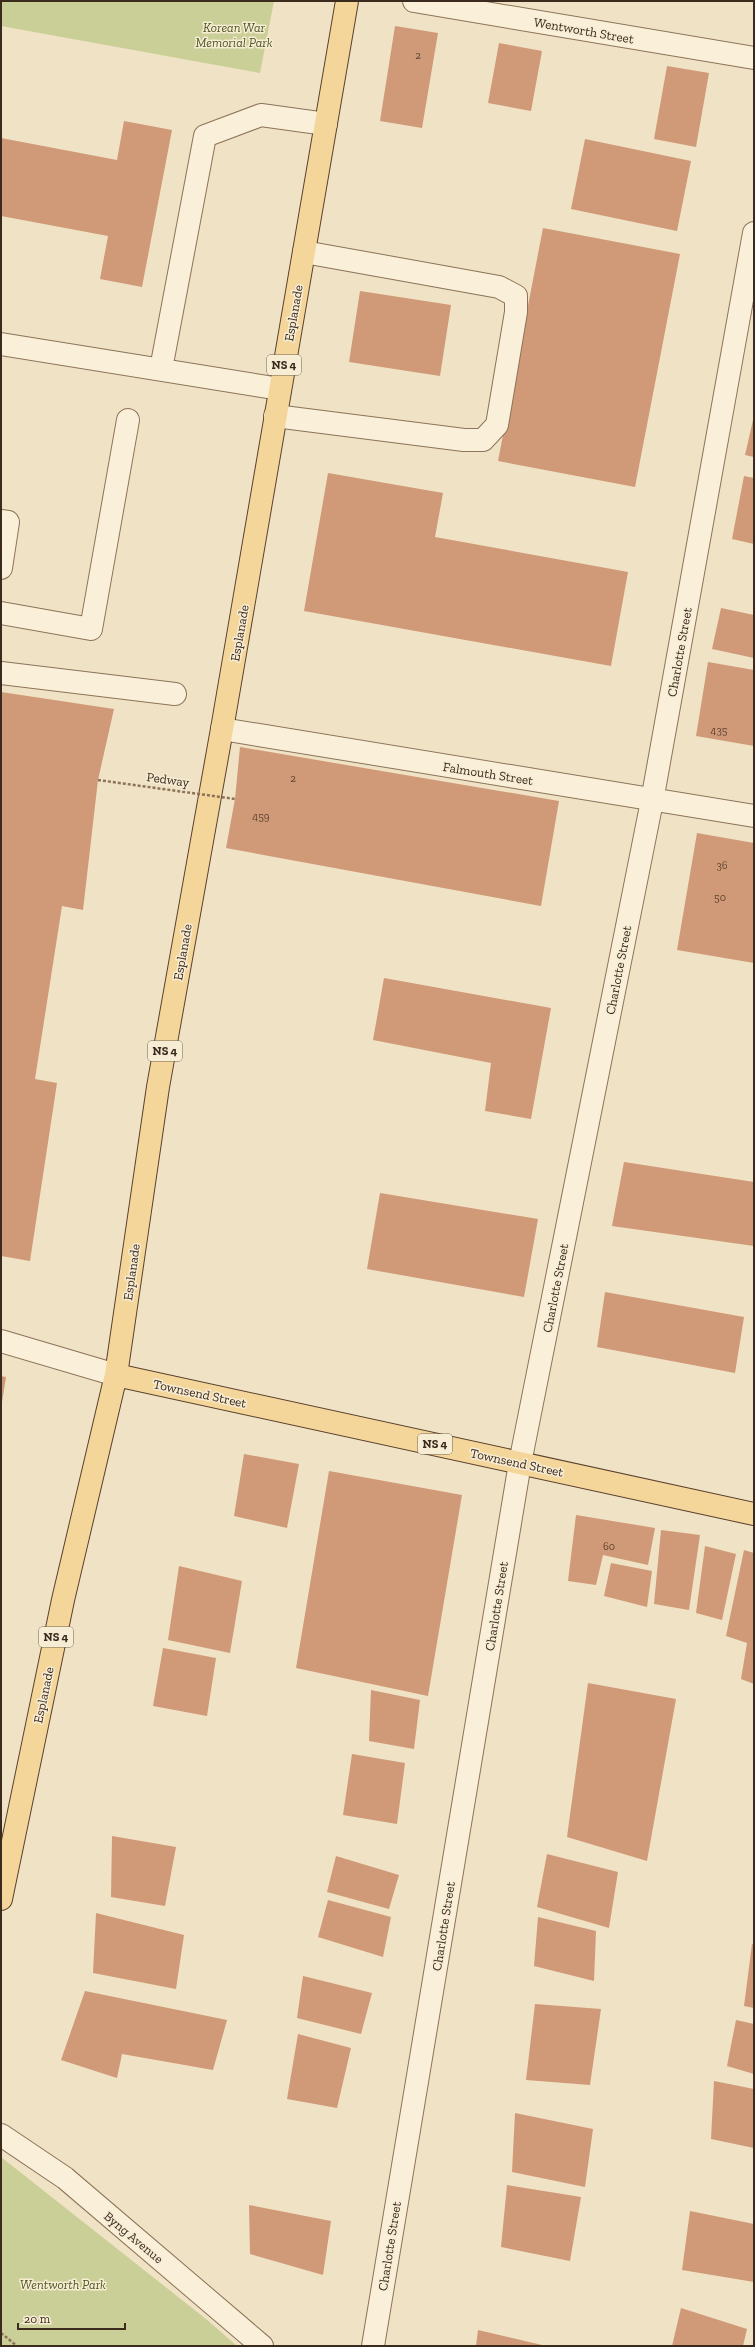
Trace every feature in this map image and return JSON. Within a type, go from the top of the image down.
[{"type":"main road","name":"Esplanade","points":[[1,1899],[63,1600],[116,1375],[158,1087],[222,729],[347,1]]},
{"type":"main road","name":"Townsend Street","points":[[116,1375],[754,1514]]},
{"type":"street","name":"Wentworth Street","points":[[414,1],[754,58]]},
{"type":"street","points":[[161,369],[205,136],[261,115],[326,124]]},
{"type":"street","name":"Charlotte Street","points":[[373,2346],[520,1463],[652,801],[754,233]]},
{"type":"street","points":[[275,416],[464,440],[484,440],[497,425],[516,312],[516,296],[499,287],[304,252]]},
{"type":"street","points":[[1,344],[280,389]]},
{"type":"street","points":[[1,613],[90,629],[128,420]]},
{"type":"street","points":[[1,521],[8,522],[1,568]]},
{"type":"street","points":[[1,673],[175,694]]},
{"type":"street","name":"Falmouth Street","points":[[222,729],[652,801],[754,816]]},
{"type":"street","points":[[1,1341],[116,1375]]},
{"type":"street","name":"Byng Avenue","points":[[1,2135],[65,2178],[262,2346]]},
{"type":"path","name":"Pedway","points":[[98,780],[235,799]]},
{"type":"path","points":[[1,2333],[17,2346]]},
{"type":"green space","name":"Korean War Memorial Park","points":[[1,1],[274,1],[260,73],[1,26]]},
{"type":"green space","name":"Wentworth Park","points":[[1,2157],[206,2319],[237,2346],[1,2346]]},
{"type":"building","points":[[395,26],[438,33],[422,128],[380,121]]},
{"type":"building","points":[[499,43],[542,51],[531,111],[488,103]]},
{"type":"building","points":[[667,66],[709,73],[696,147],[654,139]]},
{"type":"building","points":[[124,121],[172,130],[142,287],[100,279],[108,236],[1,216],[1,138],[117,160]]},
{"type":"building","points":[[585,139],[691,161],[677,231],[571,209]]},
{"type":"building","points":[[543,228],[680,254],[635,487],[498,461]]},
{"type":"building","points":[[360,291],[451,305],[440,376],[349,362]]},
{"type":"building","points":[[754,420],[754,457],[745,455]]},
{"type":"building","points":[[328,473],[443,493],[435,537],[628,572],[611,666],[304,611]]},
{"type":"building","points":[[744,476],[754,478],[754,544],[732,539]]},
{"type":"building","points":[[721,608],[754,615],[754,658],[712,649]]},
{"type":"building","points":[[708,662],[754,670],[754,746],[696,736]]},
{"type":"building","points":[[1,692],[114,709],[98,780],[83,910],[62,906],[35,1079],[57,1083],[30,1261],[1,1256]]},
{"type":"building","points":[[240,747],[559,801],[541,906],[226,848],[235,799]]},
{"type":"building","points":[[697,833],[754,843],[754,963],[677,950]]},
{"type":"building","points":[[384,978],[551,1008],[531,1119],[485,1111],[491,1063],[373,1040]]},
{"type":"building","points":[[624,1162],[754,1182],[754,1246],[612,1226]]},
{"type":"building","points":[[380,1193],[538,1219],[524,1297],[367,1269]]},
{"type":"building","points":[[605,1292],[744,1317],[735,1373],[597,1347]]},
{"type":"building","points":[[1,1376],[6,1377],[2,1402],[1,1402]]},
{"type":"building","points":[[244,1454],[299,1464],[287,1528],[234,1516]]},
{"type":"building","points":[[329,1471],[462,1495],[428,1696],[296,1668]]},
{"type":"building","points":[[576,1515],[655,1528],[648,1565],[603,1555],[596,1585],[568,1581]]},
{"type":"building","points":[[661,1530],[700,1535],[689,1610],[654,1604]]},
{"type":"building","points":[[705,1546],[736,1554],[722,1620],[696,1613]]},
{"type":"building","points":[[744,1550],[754,1553],[754,1684],[741,1679],[747,1643],[726,1636]]},
{"type":"building","points":[[611,1563],[652,1571],[647,1607],[604,1596]]},
{"type":"building","points":[[179,1566],[242,1581],[230,1653],[168,1640]]},
{"type":"building","points":[[163,1648],[216,1658],[207,1716],[153,1706]]},
{"type":"building","points":[[588,1683],[676,1699],[647,1861],[567,1837]]},
{"type":"building","points":[[371,1690],[420,1700],[414,1749],[369,1741]]},
{"type":"building","points":[[352,1754],[405,1763],[397,1824],[343,1815]]},
{"type":"building","points":[[112,1836],[176,1847],[165,1906],[111,1897]]},
{"type":"building","points":[[547,1854],[618,1872],[609,1928],[537,1907]]},
{"type":"building","points":[[336,1856],[399,1875],[389,1909],[327,1892]]},
{"type":"building","points":[[328,1900],[391,1917],[383,1957],[318,1937]]},
{"type":"building","points":[[96,1913],[184,1935],[176,1989],[93,1973]]},
{"type":"building","points":[[538,1917],[596,1931],[594,1981],[534,1966]]},
{"type":"building","points":[[752,1944],[754,1945],[754,2008],[744,2006]]},
{"type":"building","points":[[303,1976],[372,1993],[361,2034],[297,2018]]},
{"type":"building","points":[[85,1991],[227,2020],[213,2070],[122,2054],[117,2078],[61,2060]]},
{"type":"building","points":[[535,2004],[601,2009],[590,2085],[526,2080]]},
{"type":"building","points":[[736,2020],[754,2024],[754,2074],[727,2066]]},
{"type":"building","points":[[298,2034],[351,2048],[337,2108],[287,2099]]},
{"type":"building","points":[[714,2081],[754,2089],[754,2148],[711,2139]]},
{"type":"building","points":[[515,2113],[593,2129],[585,2187],[512,2172]]},
{"type":"building","points":[[507,2185],[581,2197],[570,2261],[501,2247]]},
{"type":"building","points":[[249,2205],[331,2221],[323,2275],[250,2254]]},
{"type":"building","points":[[690,2211],[754,2224],[754,2282],[682,2270]]},
{"type":"building","points":[[681,2308],[747,2329],[743,2346],[672,2346]]},
{"type":"building","points":[[478,2330],[542,2345],[542,2346],[476,2346]]}]
